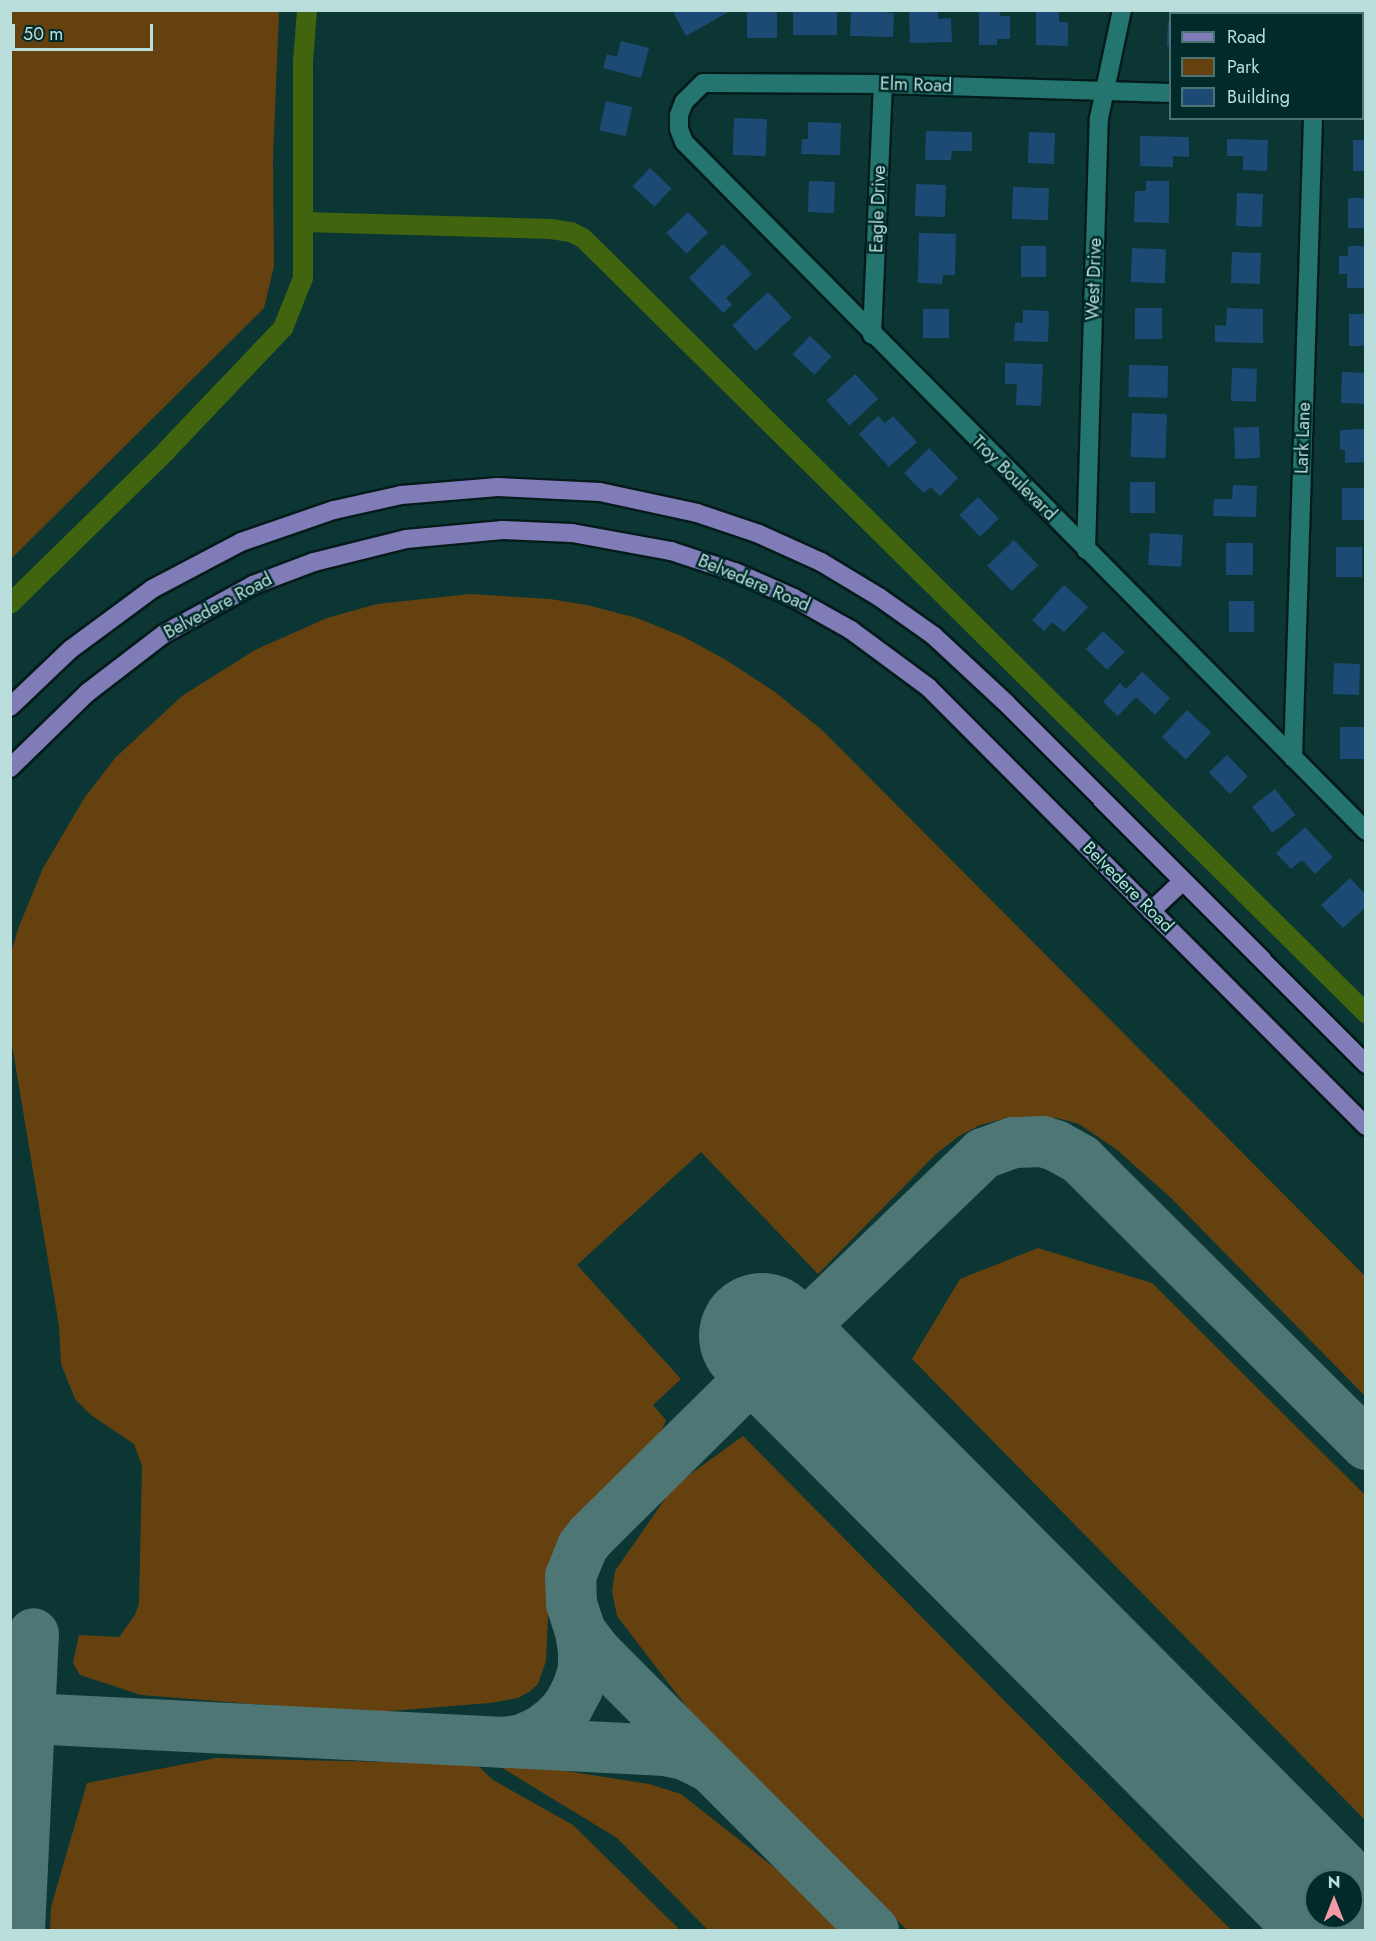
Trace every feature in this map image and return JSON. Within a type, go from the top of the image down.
[{"type":"main road","points":[[10,707],[71,649],[124,607],[181,572],[272,530],[367,502],[432,491],[520,487],[600,492],[696,513],[759,534],[821,562],[907,615],[982,679],[1365,1064]]},
{"type":"main road","name":"Belvedere Road","points":[[10,768],[87,693],[136,653],[222,600],[282,573],[345,553],[438,534],[503,530],[605,537],[671,551],[735,572],[794,598],[868,642],[936,694],[1365,1126]]},
{"type":"main road","points":[[1151,910],[1183,881]]},
{"type":"street","name":"West Drive","points":[[1086,550],[1099,118],[1122,10]]},
{"type":"street","name":"Elm Road","points":[[680,115],[684,102],[703,83],[883,84],[1169,93]]},
{"type":"street","name":"Eagle Drive","points":[[872,335],[883,84]]},
{"type":"street","name":"Troy Boulevard","points":[[680,115],[684,142],[872,335],[1365,831]]},
{"type":"street","name":"Lark Lane","points":[[1293,758],[1313,120]]},
{"type":"green space","points":[[11,10],[279,11],[273,158],[274,266],[264,308],[11,559]]},
{"type":"green space","points":[[470,594],[550,599],[587,605],[637,618],[684,637],[726,660],[775,692],[822,730],[1365,1276],[1365,1396],[1171,1198],[1116,1149],[1079,1124],[1057,1118],[1008,1118],[980,1125],[959,1136],[936,1154],[818,1274],[701,1152],[577,1265],[681,1379],[653,1405],[666,1420],[659,1437],[576,1520],[561,1543],[550,1572],[546,1661],[538,1684],[529,1692],[518,1698],[490,1703],[365,1713],[141,1695],[80,1675],[73,1663],[79,1635],[119,1637],[135,1615],[139,1604],[142,1466],[134,1444],[91,1415],[75,1399],[61,1364],[59,1326],[11,1039],[11,953],[18,929],[43,868],[85,797],[116,757],[182,696],[255,650],[327,618],[377,604]]},
{"type":"green space","points":[[1038,1248],[1152,1283],[1365,1495],[1365,1820],[912,1359],[960,1279]]},
{"type":"green space","points":[[743,1436],[1231,1930],[907,1930],[692,1714],[617,1616],[612,1592],[615,1571],[674,1486]]},
{"type":"green space","points":[[216,1758],[476,1764],[493,1780],[573,1825],[680,1930],[50,1930],[51,1907],[87,1783]]},
{"type":"green space","points":[[494,1763],[534,1766],[649,1784],[681,1794],[794,1883],[842,1930],[708,1930],[617,1838]]},
{"type":"building","points":[[672,10],[732,10],[686,36]]},
{"type":"building","points":[[747,10],[777,10],[777,38],[747,38]]},
{"type":"building","points":[[793,10],[837,10],[837,35],[793,35]]},
{"type":"building","points":[[938,10],[938,19],[951,18],[952,42],[910,43],[909,11]]},
{"type":"building","points":[[979,10],[1000,10],[1000,16],[1010,16],[1010,39],[997,39],[997,45],[979,45]]},
{"type":"building","points":[[1036,10],[1059,10],[1059,22],[1068,22],[1068,46],[1036,45]]},
{"type":"building","points":[[1218,10],[1271,10],[1271,12],[1218,12]]},
{"type":"building","points":[[1279,10],[1307,10],[1307,12],[1279,12]]},
{"type":"building","points":[[851,11],[894,13],[893,37],[850,36]]},
{"type":"building","points":[[1168,22],[1169,22],[1169,47],[1167,46]]},
{"type":"building","points":[[1364,27],[1366,27],[1366,52],[1364,52]]},
{"type":"building","points":[[621,41],[649,48],[641,78],[603,68],[607,54],[617,57]]},
{"type":"building","points":[[606,101],[632,107],[626,136],[599,130]]},
{"type":"building","points":[[734,118],[767,119],[766,156],[733,155]]},
{"type":"building","points":[[808,122],[841,123],[840,155],[801,154],[802,139],[808,139]]},
{"type":"building","points":[[926,131],[972,132],[972,151],[952,151],[951,160],[925,160]]},
{"type":"building","points":[[1029,132],[1055,133],[1054,164],[1028,163]]},
{"type":"building","points":[[1140,136],[1189,137],[1189,157],[1173,156],[1173,167],[1140,166]]},
{"type":"building","points":[[1227,139],[1268,140],[1267,171],[1243,170],[1243,156],[1227,156]]},
{"type":"building","points":[[1353,140],[1366,140],[1366,171],[1353,171]]},
{"type":"building","points":[[650,168],[672,189],[654,207],[633,186]]},
{"type":"building","points":[[809,181],[835,182],[834,213],[808,212]]},
{"type":"building","points":[[1146,181],[1169,181],[1169,223],[1134,222],[1135,191],[1146,191]]},
{"type":"building","points":[[916,184],[946,185],[945,217],[915,216]]},
{"type":"building","points":[[1013,187],[1049,188],[1048,220],[1012,219]]},
{"type":"building","points":[[1237,193],[1263,194],[1262,227],[1236,226]]},
{"type":"building","points":[[1348,198],[1366,198],[1366,228],[1348,228]]},
{"type":"building","points":[[688,212],[708,233],[687,254],[666,233]]},
{"type":"building","points":[[919,233],[956,234],[955,275],[943,275],[942,284],[918,283]]},
{"type":"building","points":[[723,244],[752,274],[726,298],[732,305],[723,313],[689,278]]},
{"type":"building","points":[[1021,246],[1046,246],[1046,277],[1021,277]]},
{"type":"building","points":[[1348,246],[1366,246],[1366,288],[1347,288],[1347,274],[1339,274],[1339,256],[1348,256]]},
{"type":"building","points":[[1132,248],[1166,249],[1165,283],[1131,282]]},
{"type":"building","points":[[1232,252],[1261,253],[1260,284],[1231,283]]},
{"type":"building","points":[[768,292],[792,318],[756,351],[732,325]]},
{"type":"building","points":[[1135,308],[1162,308],[1162,339],[1135,339]]},
{"type":"building","points":[[1227,308],[1263,309],[1263,343],[1215,342],[1215,325],[1226,326]]},
{"type":"building","points":[[923,309],[949,309],[949,338],[923,338]]},
{"type":"building","points":[[1023,310],[1049,311],[1048,342],[1014,341],[1015,322],[1023,323]]},
{"type":"building","points":[[1349,314],[1366,314],[1366,346],[1349,346]]},
{"type":"building","points":[[810,336],[832,357],[814,375],[793,354]]},
{"type":"building","points":[[1005,363],[1043,364],[1041,406],[1016,405],[1017,384],[1005,384]]},
{"type":"building","points":[[1129,365],[1168,366],[1167,398],[1128,397]]},
{"type":"building","points":[[1232,368],[1257,369],[1256,402],[1231,401]]},
{"type":"building","points":[[1342,372],[1366,373],[1365,404],[1341,403]]},
{"type":"building","points":[[855,374],[878,399],[850,425],[826,401]]},
{"type":"building","points":[[1132,413],[1167,414],[1165,458],[1130,457]]},
{"type":"building","points":[[878,416],[885,423],[893,416],[917,442],[889,467],[859,434]]},
{"type":"building","points":[[1259,427],[1260,458],[1235,459],[1234,428]]},
{"type":"building","points":[[1366,429],[1366,462],[1345,463],[1345,450],[1340,450],[1340,430]]},
{"type":"building","points":[[929,448],[958,478],[940,496],[931,487],[924,493],[904,473]]},
{"type":"building","points":[[1130,482],[1155,482],[1155,513],[1130,513]]},
{"type":"building","points":[[1233,485],[1257,486],[1256,517],[1213,516],[1214,499],[1232,499]]},
{"type":"building","points":[[1342,488],[1366,488],[1366,520],[1342,520]]},
{"type":"building","points":[[978,497],[999,519],[980,537],[959,515]]},
{"type":"building","points":[[1150,533],[1183,535],[1181,567],[1148,565]]},
{"type":"building","points":[[1014,540],[1038,565],[1012,591],[987,566]]},
{"type":"building","points":[[1226,543],[1253,543],[1253,575],[1226,575]]},
{"type":"building","points":[[1336,547],[1362,547],[1362,577],[1336,577]]},
{"type":"building","points":[[1064,585],[1088,607],[1064,632],[1052,622],[1044,631],[1032,620]]},
{"type":"building","points":[[1229,601],[1254,601],[1254,632],[1229,632]]},
{"type":"building","points":[[1103,631],[1125,652],[1107,670],[1086,649]]},
{"type":"building","points":[[1334,663],[1360,664],[1359,695],[1333,694]]},
{"type":"building","points":[[1142,672],[1170,698],[1155,715],[1136,697],[1118,716],[1103,702],[1120,683],[1126,689]]},
{"type":"building","points":[[1187,710],[1211,733],[1186,760],[1162,737]]},
{"type":"building","points":[[1340,727],[1366,727],[1366,759],[1340,759]]},
{"type":"building","points":[[1227,755],[1248,777],[1230,794],[1209,772]]},
{"type":"building","points":[[1275,789],[1295,815],[1272,833],[1252,807]]},
{"type":"building","points":[[1305,827],[1333,857],[1315,874],[1302,860],[1291,869],[1276,853]]},
{"type":"building","points":[[1350,878],[1366,895],[1366,907],[1343,928],[1321,905]]},
{"type":"waterway","points":[[10,604],[166,451],[283,328],[303,278],[303,62],[307,10]]},
{"type":"waterway","points":[[303,222],[551,229],[571,232],[583,238],[1366,1013]]},
{"type":"taxiway","points":[[873,1930],[596,1652],[580,1631],[571,1603],[570,1576],[582,1546],[590,1536],[777,1351],[983,1153],[1013,1142],[1042,1141],[1055,1145],[1080,1159],[1366,1444]]},
{"type":"taxiway","points":[[504,1742],[522,1739],[540,1731],[556,1719],[568,1705],[583,1669],[580,1631]]},
{"type":"taxiway","points":[[19,1930],[33,1633]]},
{"type":"taxiway","points":[[29,1718],[665,1750],[684,1754],[709,1766]]},
{"type":"runway","points":[[762,1336],[1304,1881]]}]
